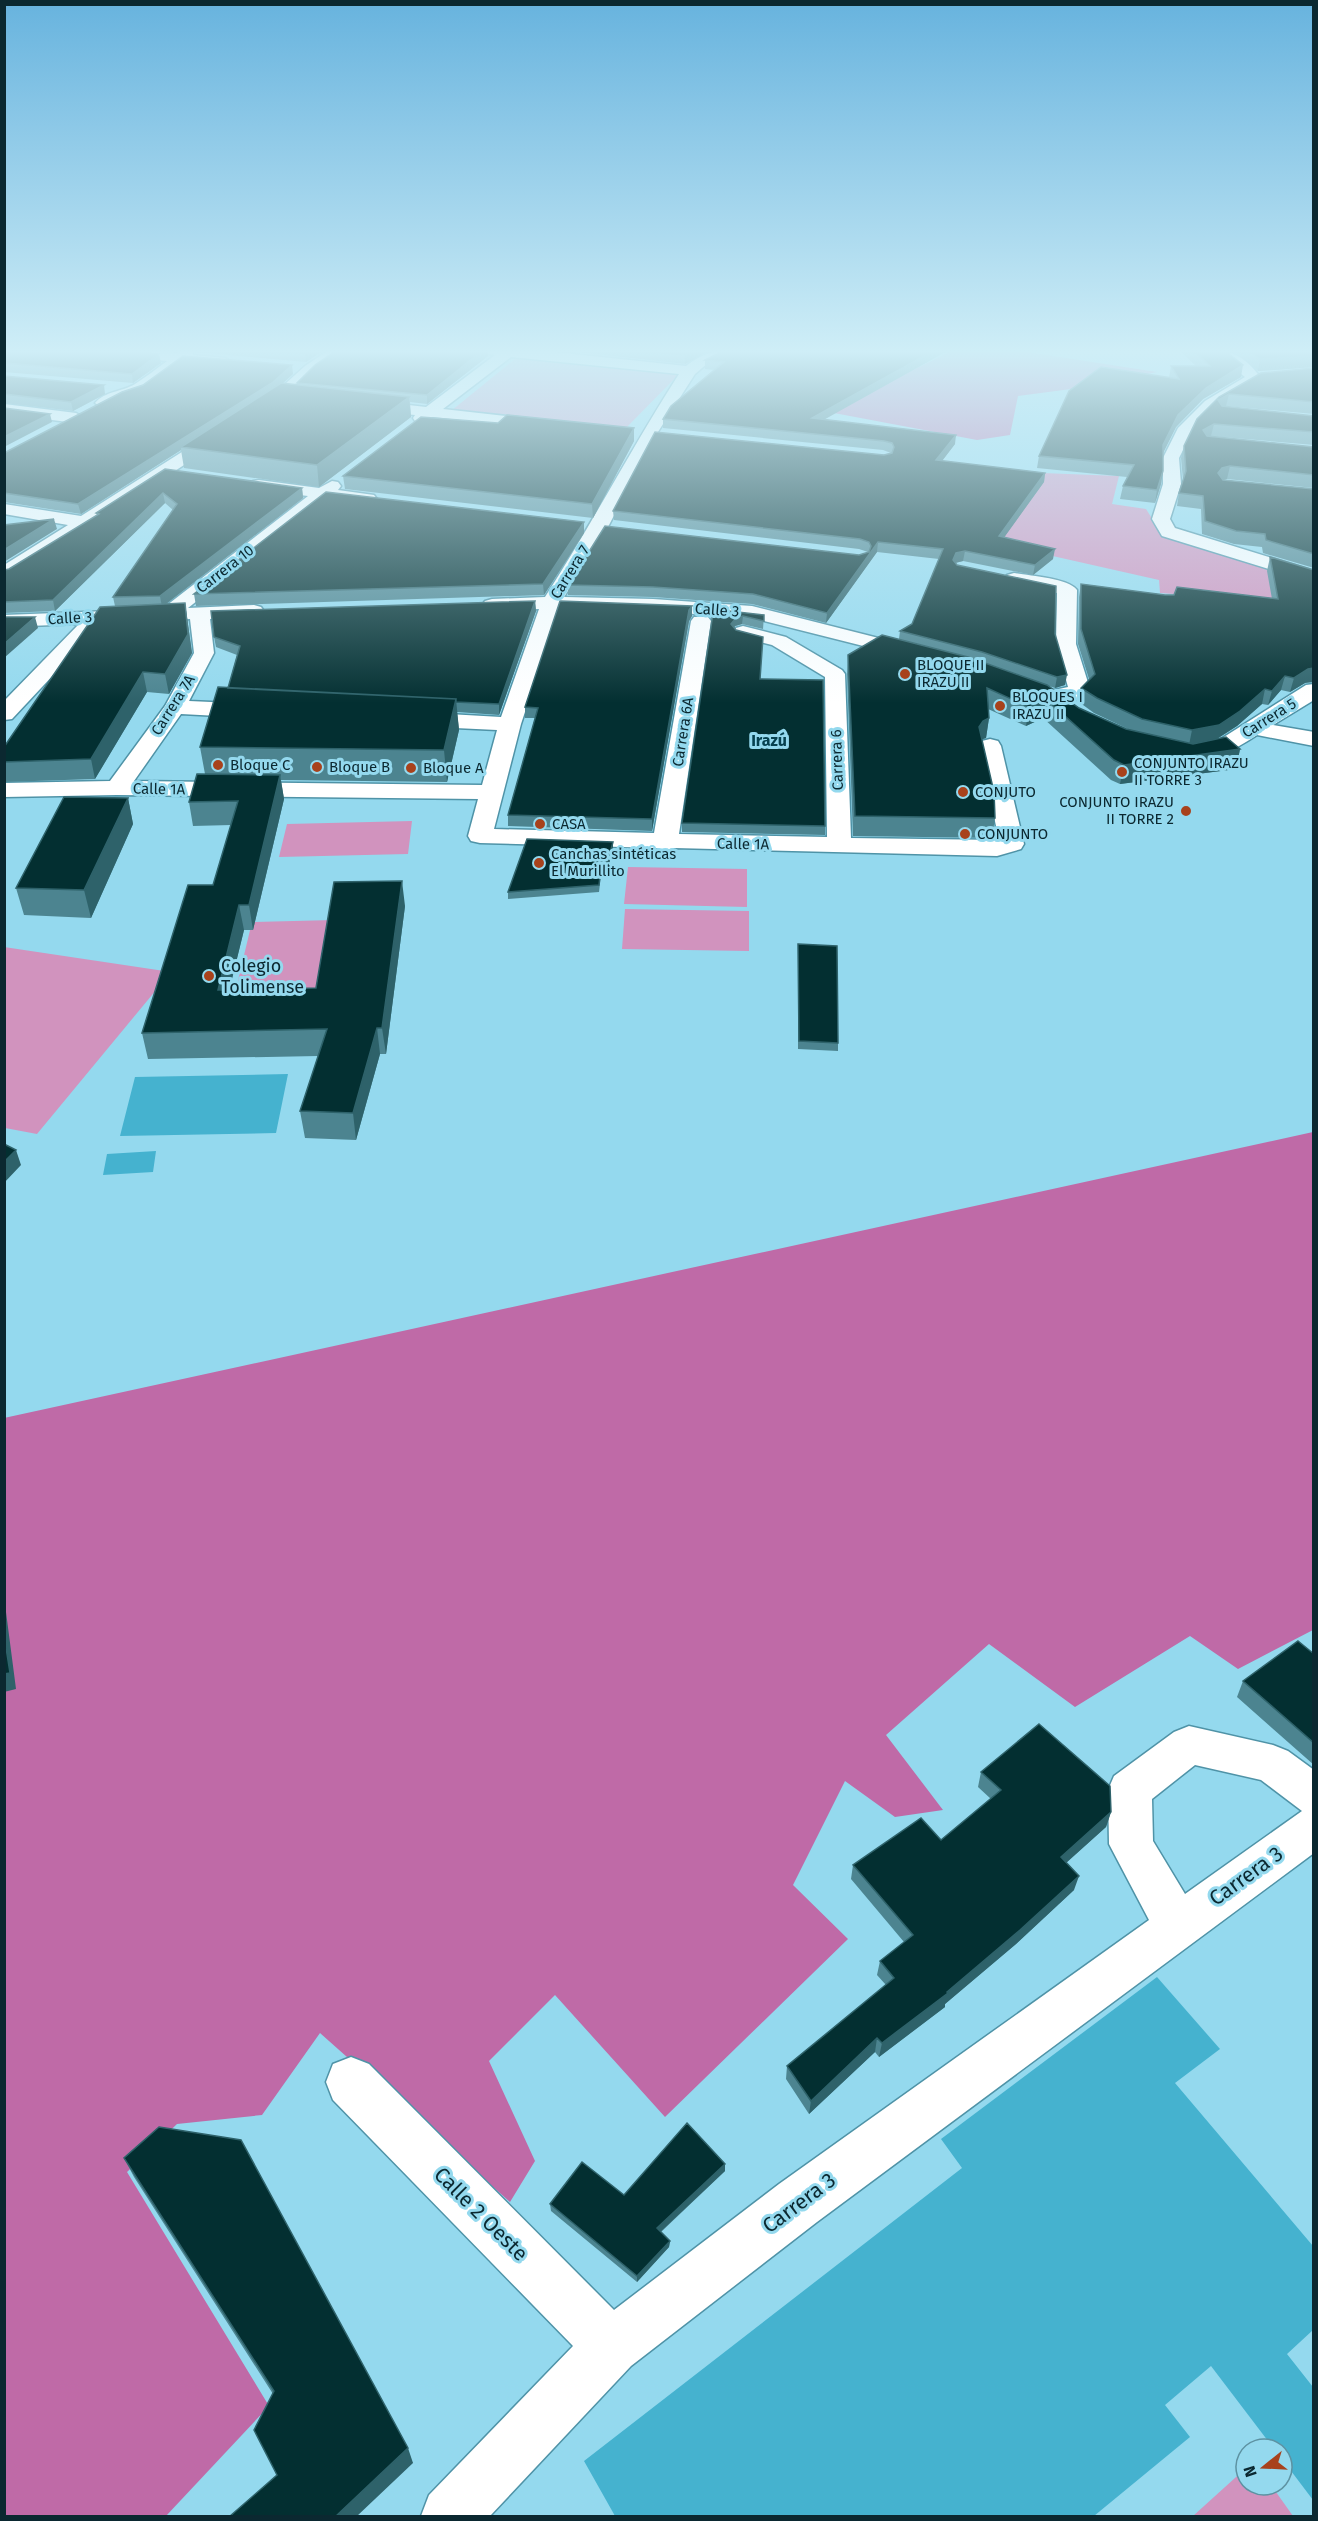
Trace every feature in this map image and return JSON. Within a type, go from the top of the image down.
[{"type":"street","points":[[4,574],[172,468]]},
{"type":"street","name":"Carrera 7","points":[[480,836],[510,724],[550,607],[600,525],[631,468]]},
{"type":"street","points":[[1171,468],[1172,484],[1161,519],[1168,532],[1314,577]]},
{"type":"street","points":[[165,472],[187,476]]},
{"type":"street","name":"Carrera 10","points":[[168,614],[349,473]]},
{"type":"street","points":[[243,483],[391,502]]},
{"type":"street","points":[[4,509],[84,522]]},
{"type":"street","points":[[576,522],[623,528]]},
{"type":"street","points":[[999,577],[1057,586],[1067,590],[1065,644],[1079,689],[1072,694],[1053,697]]},
{"type":"street","name":"Calle 3","points":[[469,605],[550,607],[652,605],[752,612],[929,657]]},
{"type":"street","name":"Calle 3","points":[[550,607],[701,621],[779,641],[835,674]]},
{"type":"street","name":"Calle 3","points":[[4,621],[269,611]]},
{"type":"street","name":"Carrera 7A","points":[[117,788],[175,707],[204,653],[199,613]]},
{"type":"street","points":[[4,714],[97,617]]},
{"type":"street","name":"Carrera 6A","points":[[665,843],[701,621]]},
{"type":"street","name":"Carrera 6","points":[[835,674],[840,846]]},
{"type":"street","points":[[1033,690],[1053,697],[1077,714]]},
{"type":"street","name":"Carrera 5","points":[[1166,749],[1189,754],[1223,747],[1314,690]]},
{"type":"street","points":[[175,707],[279,712]]},
{"type":"street","points":[[395,718],[510,724]]},
{"type":"street","points":[[1252,728],[1314,740]]},
{"type":"street","name":"Calle 1A","points":[[480,836],[665,843],[997,849],[1012,844],[990,746]]},
{"type":"street","name":"Calle 1A","points":[[4,790],[117,788],[493,792]]},
{"type":"street","points":[[1178,1926],[1131,1844],[1130,1790],[1189,1746],[1274,1764],[1314,1796]]},
{"type":"street","name":"Carrera 3","points":[[450,2517],[611,2346],[798,2203],[1314,1827]]},
{"type":"street","name":"Calle 2 Oeste","points":[[351,2082],[611,2346]]},
{"type":"shaded area","points":[[1042,473],[1119,476],[1112,504],[1146,509],[1163,536],[1281,569],[1313,604],[1160,593],[1159,580],[977,539]]},
{"type":"shaded area","points":[[412,821],[408,854],[279,857],[287,824]]},
{"type":"shaded area","points":[[628,867],[747,869],[747,907],[624,904]]},
{"type":"shaded area","points":[[625,909],[749,911],[749,951],[622,949]]},
{"type":"shaded area","points":[[334,920],[319,999],[233,1001],[252,922]]},
{"type":"shaded area","points":[[4,947],[171,972],[37,1134],[5,1128]]},
{"type":"shaded area","points":[[1313,1132],[1313,1630],[1238,1669],[1190,1636],[1075,1707],[989,1644],[886,1735],[943,1810],[895,1817],[845,1781],[793,1885],[848,1939],[665,2117],[555,1995],[489,2061],[535,2161],[510,2202],[320,2033],[262,2115],[177,2124],[127,2172],[269,2406],[166,2516],[5,2516],[4,1418]]},
{"type":"shaded area","points":[[1234,2479],[1234,2497],[1280,2497],[1293,2516],[1193,2516]]},
{"type":"water","points":[[288,1074],[276,1133],[120,1136],[135,1077]]},
{"type":"water","points":[[156,1151],[153,1172],[103,1175],[107,1154]]},
{"type":"water","points":[[1157,1977],[1220,2049],[1175,2083],[1313,2246],[1313,2330],[1287,2354],[1313,2387],[1313,2500],[1294,2475],[1294,2437],[1265,2437],[1211,2366],[1165,2405],[1190,2437],[1094,2516],[615,2516],[584,2461],[962,2168],[941,2139]]},
{"type":"building","points":[[4,468],[136,468],[78,504],[4,493]]},
{"type":"building","points":[[354,468],[612,468],[592,504],[343,476]]},
{"type":"building","points":[[636,468],[1000,468],[1045,473],[999,536],[1055,549],[1035,565],[965,551],[956,553],[953,560],[957,565],[1056,586],[1055,634],[1067,675],[1057,677],[982,652],[900,631],[912,624],[943,549],[878,542],[827,613],[753,594],[653,587],[568,585],[605,526],[859,555],[869,552],[871,546],[869,542],[860,539],[613,511]]},
{"type":"building","points":[[1133,468],[1163,468],[1157,490],[1123,486]]},
{"type":"building","points":[[1186,468],[1223,468],[1218,473],[1223,480],[1314,489],[1314,554],[1266,540],[1265,534],[1236,531],[1205,521],[1203,496],[1179,493]]},
{"type":"building","points":[[1245,468],[1314,468],[1314,475]]},
{"type":"building","points":[[165,469],[302,488],[160,596],[113,597],[177,504],[163,493],[53,600],[4,602],[4,570],[99,514],[96,513]]},
{"type":"building","points":[[326,492],[584,522],[543,584],[194,594]]},
{"type":"building","points":[[54,519],[4,550],[4,525]]},
{"type":"building","points":[[1270,557],[1314,570],[1314,668],[1294,678],[1285,676],[1272,691],[1265,689],[1240,711],[1219,725],[1192,730],[1142,719],[1081,688],[1095,674],[1081,629],[1081,584],[1165,595],[1174,595],[1177,587],[1278,599]]},
{"type":"building","points":[[535,601],[499,704],[456,702],[456,699],[228,688],[240,646],[214,637],[211,611]]},
{"type":"building","points":[[560,601],[692,606],[689,610],[652,819],[508,815],[538,708],[525,707]]},
{"type":"building","points":[[185,603],[188,634],[165,674],[143,672],[91,759],[4,762],[4,747],[100,607]]},
{"type":"building","points":[[711,609],[764,615],[764,621],[743,616],[736,618],[731,624],[736,630],[763,637],[760,679],[823,680],[825,826],[682,823],[713,613]]},
{"type":"building","points":[[4,617],[35,617],[4,644]]},
{"type":"building","points":[[882,635],[968,657],[1047,685],[1079,708],[1126,729],[1193,744],[1226,737],[1240,749],[1124,765],[1114,760],[1046,699],[1029,707],[987,688],[989,718],[979,727],[994,792],[995,818],[855,816],[848,655]]},
{"type":"building","points":[[218,687],[456,699],[444,750],[200,747]]},
{"type":"building","points":[[197,774],[280,775],[249,905],[239,905],[218,990],[316,988],[334,882],[402,881],[382,1028],[377,1028],[353,1113],[300,1111],[327,1029],[142,1033],[188,885],[213,885],[238,801],[189,802]]},
{"type":"building","points":[[64,797],[128,798],[84,890],[16,888]]},
{"type":"building","points":[[527,839],[613,842],[606,868],[601,867],[599,885],[508,892]]},
{"type":"building","points":[[798,944],[837,946],[838,1043],[799,1041]]},
{"type":"building","points":[[4,1144],[16,1150],[4,1162]]},
{"type":"building","points":[[4,1635],[10,1673],[4,1674]]},
{"type":"building","points":[[1298,1641],[1314,1654],[1314,1743],[1243,1681]]},
{"type":"building","points":[[1039,1724],[1110,1786],[1111,1812],[1061,1857],[1079,1876],[948,1993],[882,2043],[877,2038],[811,2101],[787,2066],[894,1978],[880,1961],[913,1935],[853,1865],[921,1818],[941,1840],[1001,1790],[981,1772]]},
{"type":"building","points":[[687,2123],[725,2164],[657,2228],[670,2241],[637,2276],[550,2204],[582,2162],[624,2195]]},
{"type":"building","points":[[159,2127],[241,2140],[408,2448],[335,2517],[229,2517],[277,2475],[254,2430],[274,2391],[124,2158]]},
{"type":"place","name":"BLOQUE II IRAZU II","points":[[905,674]]},
{"type":"place","name":"BLOQUES I IRAZU II","points":[[1000,706]]},
{"type":"place","name":"Bloque C","points":[[218,765]]},
{"type":"place","name":"Bloque B","points":[[317,767]]},
{"type":"place","name":"Bloque A","points":[[411,768]]},
{"type":"place","name":"CONJUNTO IRAZU II TORRE 3","points":[[1122,772]]},
{"type":"place","name":"CONJUTO","points":[[963,792]]},
{"type":"place","name":"CONJUNTO IRAZU II TORRE 2","points":[[1186,811]]},
{"type":"place","name":"CASA","points":[[540,824]]},
{"type":"place","name":"CONJUNTO","points":[[965,834]]},
{"type":"place","name":"Canchas sintéticas El Murillito","points":[[539,863]]},
{"type":"place","name":"Colegio Tolimense","points":[[209,976]]},
{"type":"district","name":"Irazú","points":[[769,740]]}]
